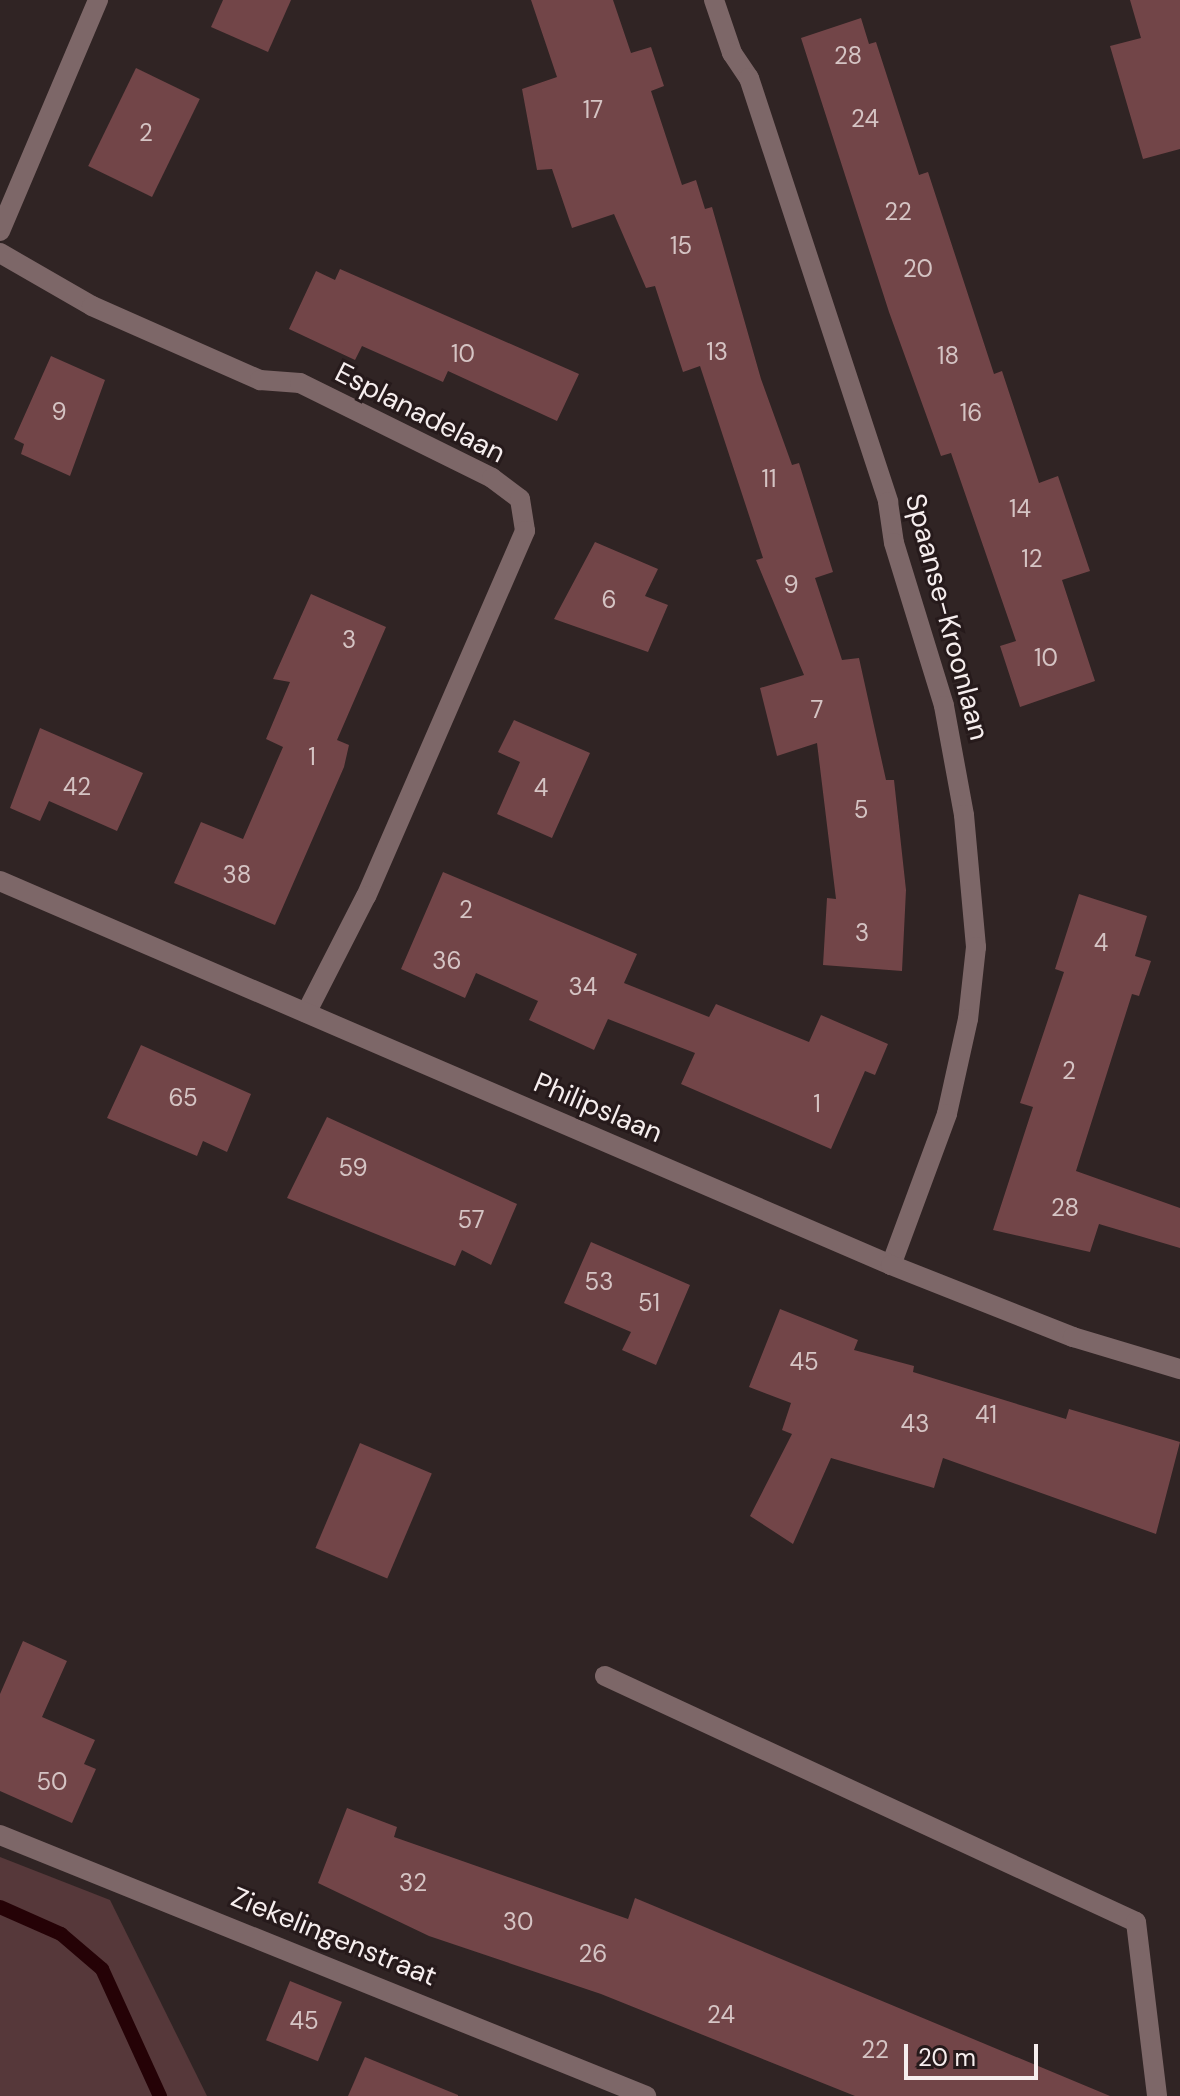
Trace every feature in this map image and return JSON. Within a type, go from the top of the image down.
[{"type":"street","points":[[0,231],[98,0]]},
{"type":"street","name":"Spaanse-Kroonlaan","points":[[714,0],[732,53],[749,78],[888,502],[894,543],[944,706],[964,815],[976,947],[968,1019],[947,1114],[891,1265]]},
{"type":"street","name":"Esplanadelaan","points":[[0,253],[92,306],[260,380],[300,383],[492,478],[520,499],[525,531],[366,896],[306,1013]]},
{"type":"street","name":"Philipslaan","points":[[0,881],[891,1265],[1073,1337],[1180,1369]]},
{"type":"street","points":[[605,1676],[1136,1922],[1157,2096]]},
{"type":"street","name":"Ziekelingenstraat","points":[[0,1835],[646,2096]]},
{"type":"shaded area","points":[[0,1857],[110,1900],[207,2096],[0,2096]]},
{"type":"building","points":[[223,0],[291,0],[268,52],[211,27]]},
{"type":"building","points":[[531,0],[613,0],[631,53],[651,47],[664,86],[651,91],[682,185],[696,180],[705,209],[712,207],[761,379],[792,465],[799,463],[833,572],[815,578],[842,660],[859,658],[886,780],[894,780],[906,890],[902,971],[823,965],[827,898],[836,899],[817,743],[777,756],[760,688],[804,675],[756,560],[763,558],[700,366],[683,372],[655,286],[646,288],[614,214],[572,228],[552,169],[537,170],[522,89],[557,77]]},
{"type":"building","points":[[1130,0],[1180,0],[1180,149],[1143,159],[1110,46],[1141,38]]},
{"type":"building","points":[[861,18],[869,44],[876,42],[919,175],[928,172],[994,374],[1002,371],[1039,483],[1058,476],[1090,571],[1062,580],[1095,681],[1020,707],[1000,646],[1016,641],[951,453],[941,456],[889,312],[801,38]]},
{"type":"building","points":[[136,68],[200,99],[152,197],[88,166]]},
{"type":"building","points":[[340,269],[579,374],[557,421],[448,371],[443,382],[362,346],[355,360],[289,329],[316,271],[335,280]]},
{"type":"building","points":[[51,356],[105,380],[70,476],[21,454],[24,444],[14,439]]},
{"type":"building","points":[[595,542],[658,569],[645,596],[668,605],[648,652],[554,619]]},
{"type":"building","points":[[311,594],[386,627],[337,740],[349,745],[344,767],[275,925],[174,883],[201,822],[243,839],[283,747],[266,739],[290,682],[273,679]]},
{"type":"building","points":[[514,720],[590,753],[552,838],[497,814],[520,762],[498,752]]},
{"type":"building","points":[[40,728],[143,773],[117,831],[49,801],[40,821],[10,808]]},
{"type":"building","points":[[443,872],[637,954],[624,983],[709,1017],[716,1004],[809,1042],[821,1015],[888,1044],[875,1075],[865,1071],[831,1149],[681,1084],[695,1053],[608,1019],[594,1050],[529,1020],[538,1001],[476,973],[465,998],[401,969]]},
{"type":"building","points":[[1079,894],[1147,916],[1135,956],[1151,961],[1139,996],[1132,994],[1076,1171],[1180,1208],[1180,1248],[1099,1224],[1090,1252],[993,1230],[1033,1107],[1020,1103],[1064,972],[1055,969]]},
{"type":"building","points":[[141,1045],[251,1094],[227,1152],[203,1141],[197,1156],[107,1118]]},
{"type":"building","points":[[327,1117],[517,1204],[491,1265],[462,1250],[455,1266],[287,1198]]},
{"type":"building","points":[[591,1242],[690,1285],[656,1365],[622,1350],[631,1332],[564,1303]]},
{"type":"building","points":[[780,1309],[858,1340],[854,1350],[914,1366],[913,1372],[1066,1419],[1069,1409],[1180,1442],[1156,1534],[943,1458],[934,1488],[831,1458],[793,1544],[750,1516],[792,1434],[782,1430],[791,1403],[749,1387]]},
{"type":"building","points":[[360,1443],[432,1473],[387,1578],[315,1548]]},
{"type":"building","points":[[23,1641],[67,1661],[42,1717],[95,1740],[84,1764],[96,1769],[72,1823],[0,1791],[0,1694]]},
{"type":"building","points":[[347,1808],[397,1827],[394,1837],[628,1919],[635,1898],[1110,2096],[855,2096],[601,1994],[429,1936],[318,1883]]},
{"type":"building","points":[[290,1981],[342,2002],[318,2061],[266,2040]]},
{"type":"building","points":[[365,2057],[458,2095],[458,2096],[348,2096]]},
{"type":"waterway","points":[[0,1907],[61,1934],[102,1969],[160,2096]]}]
